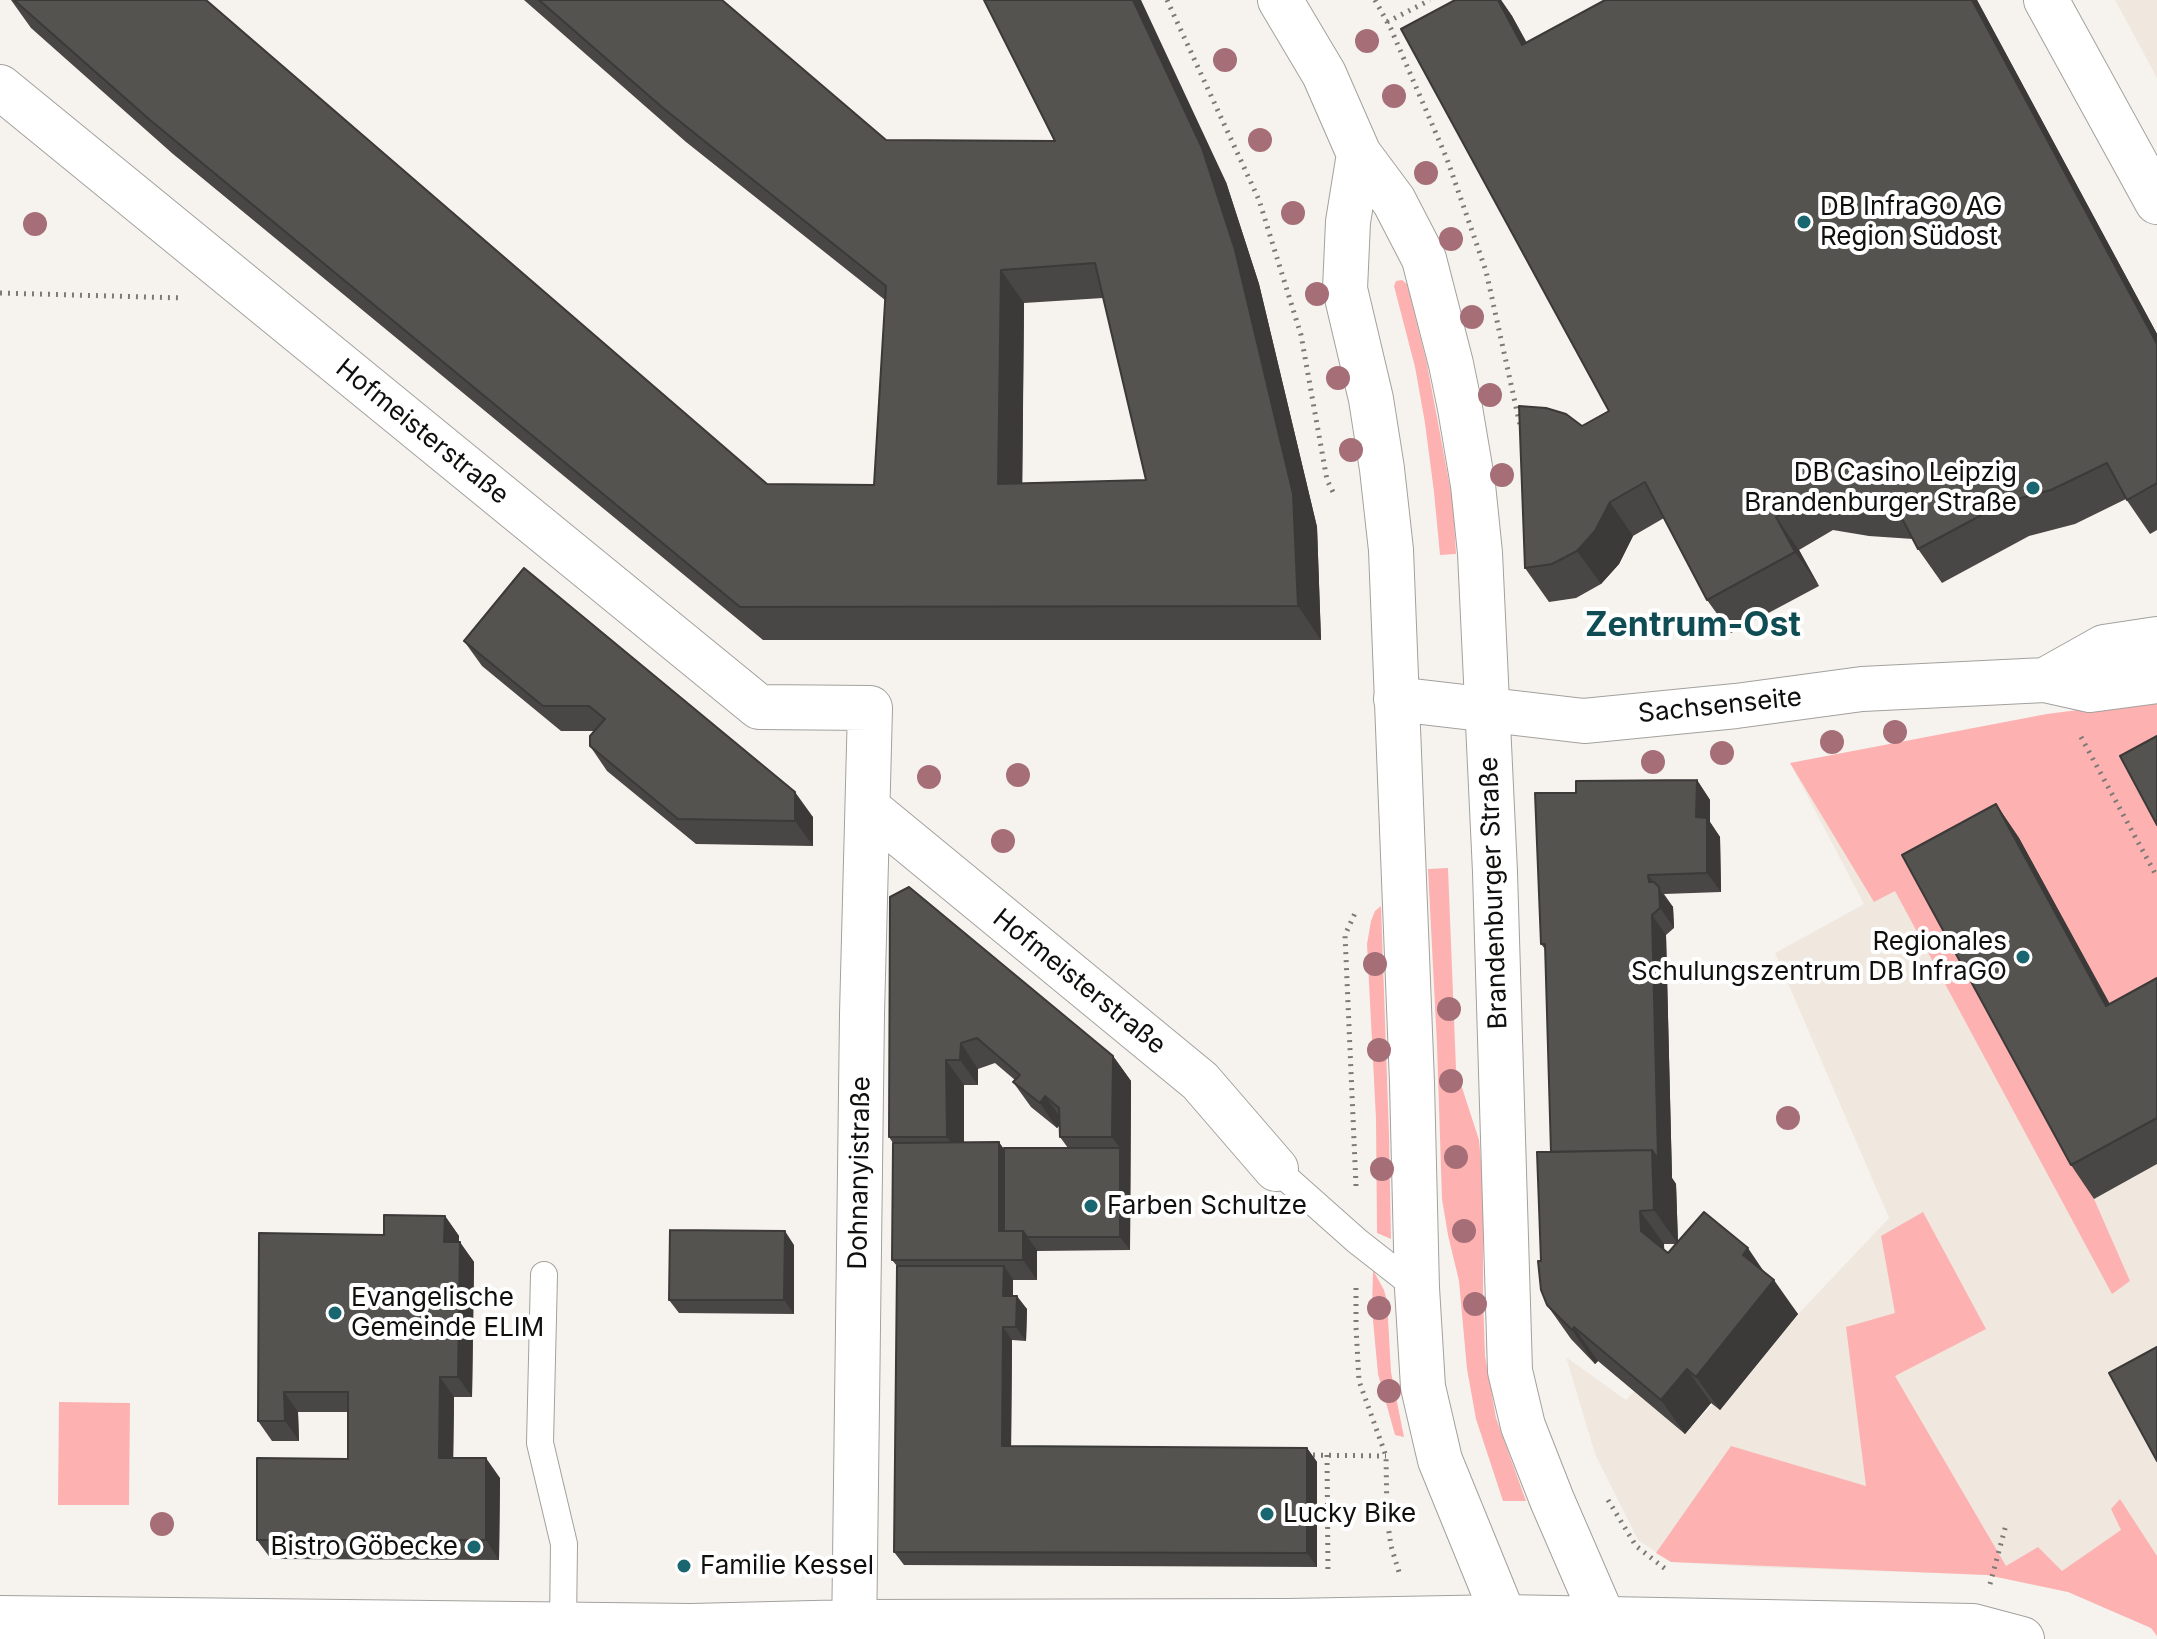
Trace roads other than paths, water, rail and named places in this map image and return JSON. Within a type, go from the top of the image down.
[{"type":"street","name":"Brandenburger Straße","points":[[1280,0],[1324,74],[1359,154],[1394,201],[1424,259],[1451,364],[1473,485],[1480,553],[1495,872],[1510,1371],[1523,1426],[1607,1630]]},
{"type":"street","points":[[2046,0],[2157,202]]},
{"type":"street","name":"Hofmeisterstraße","points":[[0,87],[759,707],[870,708]]},
{"type":"street","points":[[1359,154],[1348,222],[1345,289],[1371,399],[1391,550],[1423,1387],[1440,1460],[1507,1628]]},
{"type":"street","name":"Sachsenseite","points":[[2045,680],[2104,647],[2157,639]]},
{"type":"street","name":"Sachsenseite","points":[[1396,699],[1584,721],[1736,706],[1862,689],[2045,680],[2090,690],[2157,681]]},
{"type":"street","name":"Dohnanyistraße","points":[[854,1630],[861,1058],[870,708]]},
{"type":"street","name":"Hofmeisterstraße","points":[[868,808],[1200,1081],[1276,1169]]},
{"type":"street","points":[[0,1618],[458,1631],[563,1625],[854,1630],[1152,1630],[1301,1626],[1415,1618],[1507,1628],[1607,1630],[1973,1626],[2022,1639]]},
{"type":"lane","points":[[1276,1169],[1357,1241],[1417,1288]]},
{"type":"lane","points":[[544,1275],[540,1443],[564,1544],[563,1625]]},
{"type":"place","name":"DB InfraGO AG Region Südost","points":[[1804,222]]},
{"type":"place","name":"DB Casino Leipzig Brandenburger Straße","points":[[2033,488]]},
{"type":"place","name":"Regionales Schulungszentrum DB InfraGO","points":[[2023,957]]},
{"type":"place","name":"Farben Schultze","points":[[1091,1206]]},
{"type":"place","name":"Evangelische Gemeinde ELIM","points":[[335,1313]]},
{"type":"place","name":"Lucky Bike","points":[[1267,1514]]},
{"type":"place","name":"Bistro Göbecke","points":[[474,1547]]},
{"type":"place","name":"Familie Kessel","points":[[684,1566]]},
{"type":"district","name":"Zentrum-Ost","points":[[1693,626]]}]
